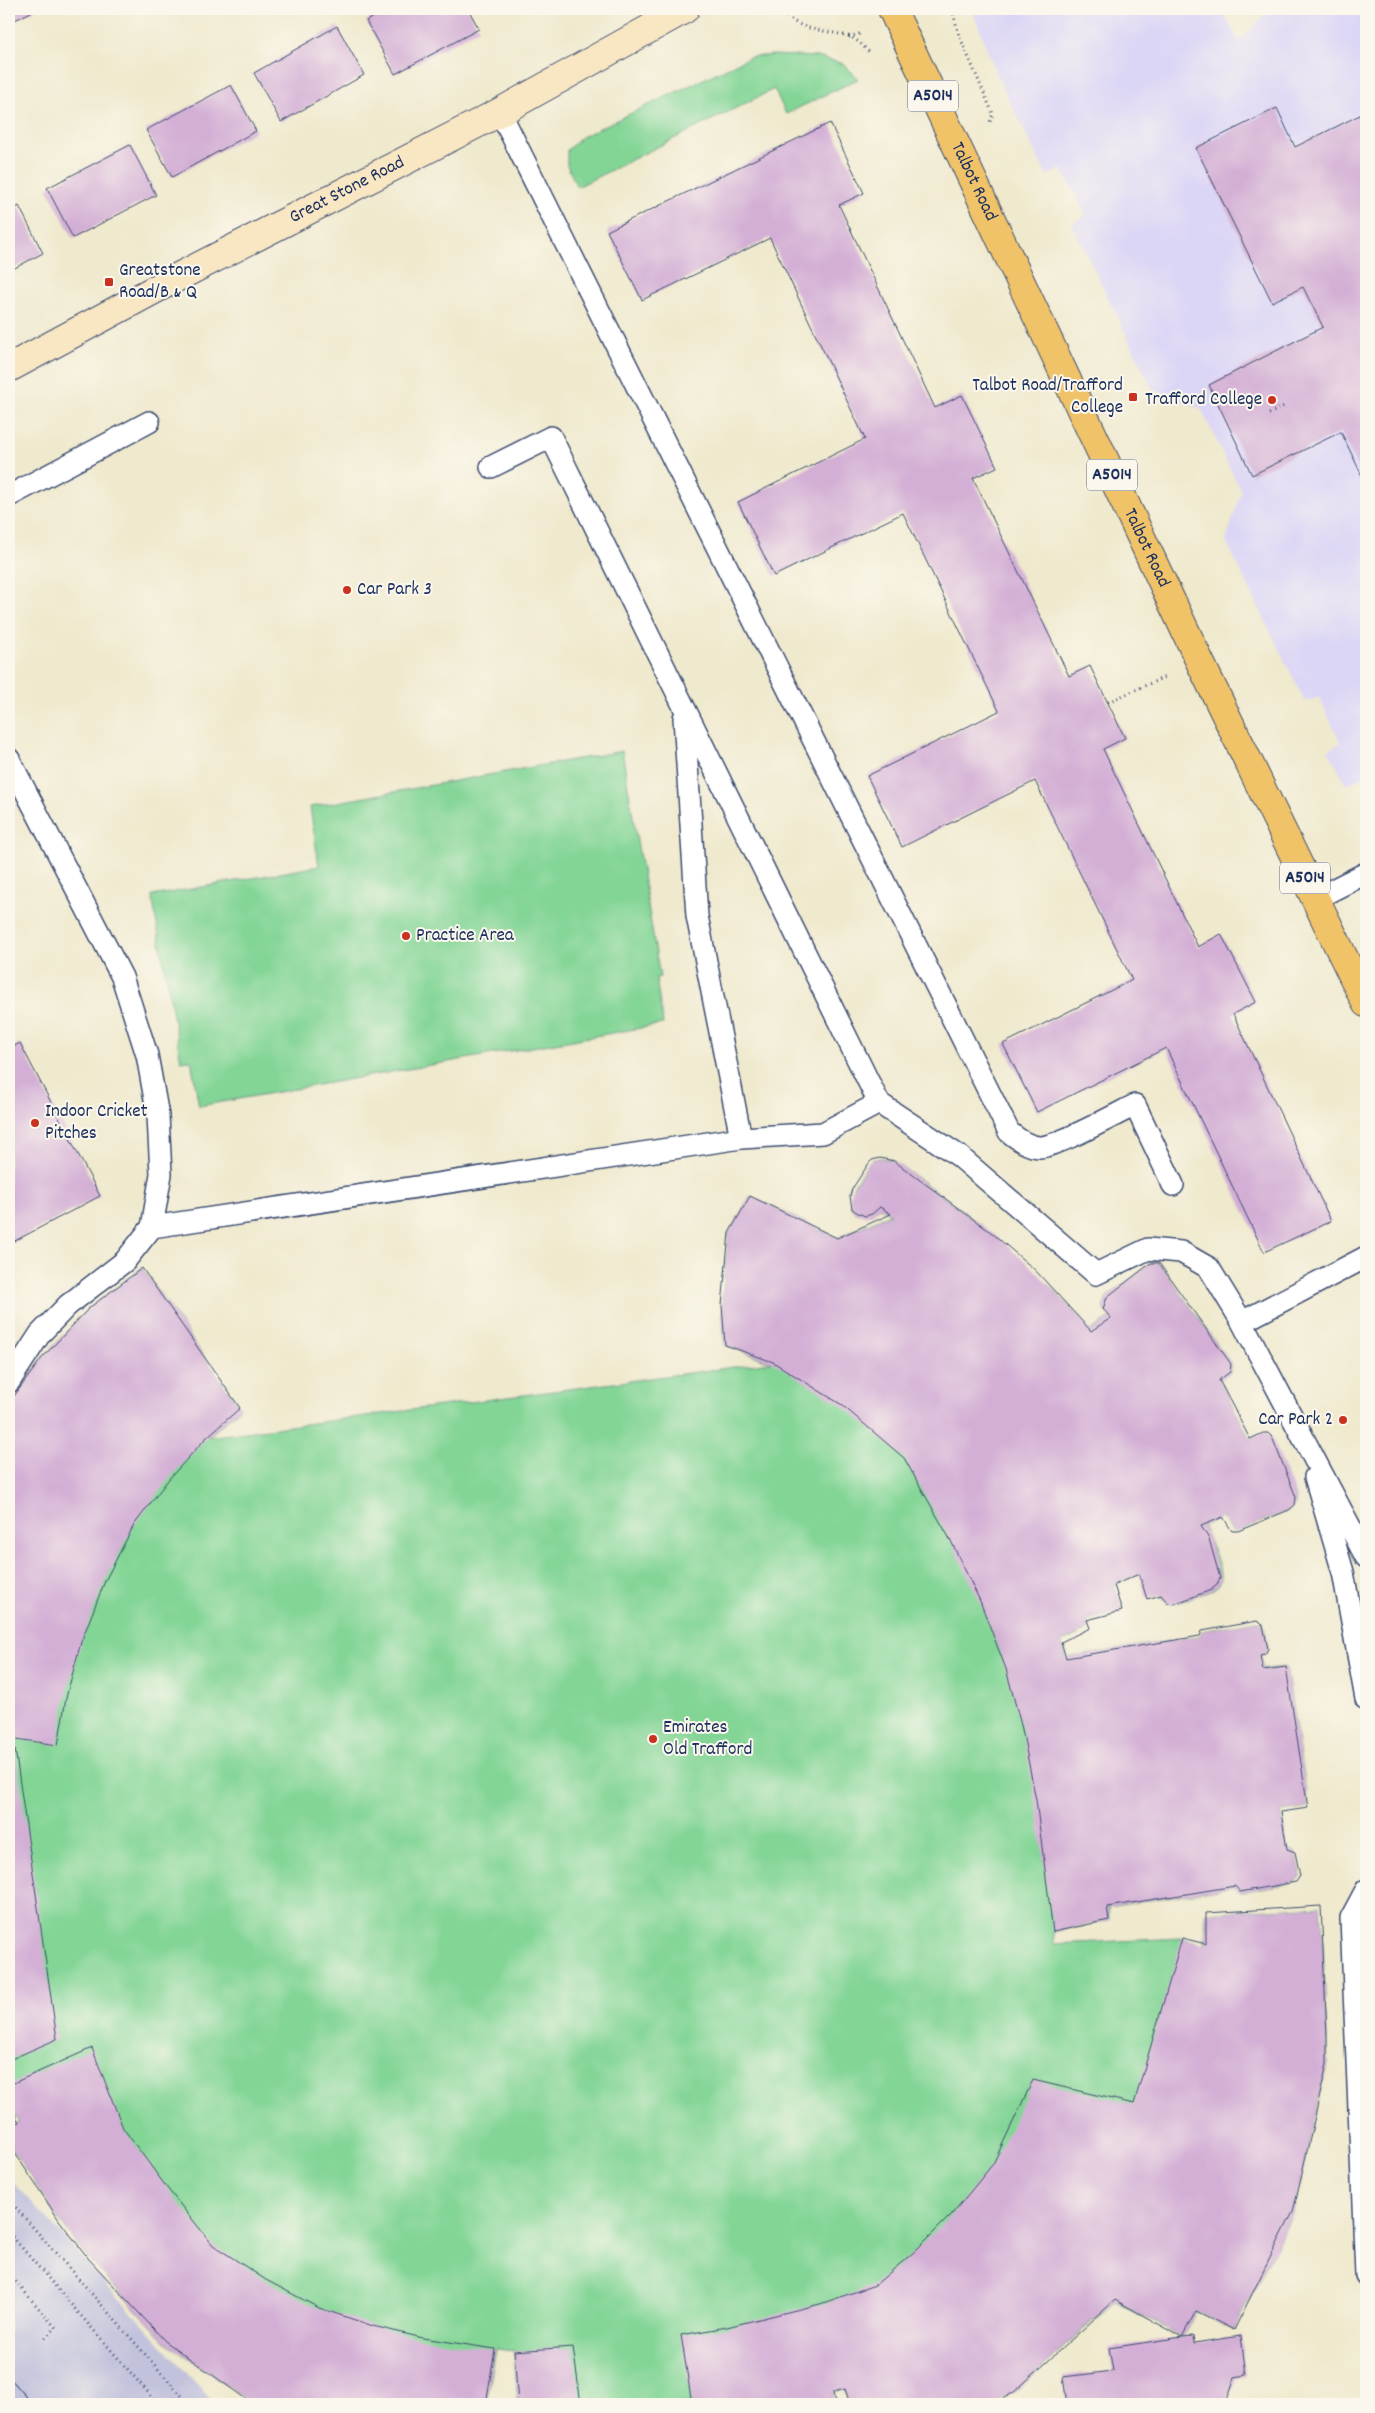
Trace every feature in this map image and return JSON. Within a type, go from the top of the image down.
[{"type":"main road","name":"Talbot Road","points":[[892,9],[1200,662],[1366,1003]]},
{"type":"street","name":"Great Stone Road","points":[[9,368],[170,281],[500,112],[685,9]]},
{"type":"lane","points":[[500,112],[1010,1132],[1024,1143],[1040,1147],[1055,1143],[1135,1105],[1173,1185]]},
{"type":"lane","points":[[9,496],[149,422]]},
{"type":"lane","points":[[491,467],[551,437],[879,1104],[960,1156],[1096,1274],[1148,1249],[1181,1252],[1209,1268],[1242,1322],[1366,1557]]},
{"type":"lane","points":[[684,707],[697,916],[740,1138]]},
{"type":"lane","points":[[9,759],[122,977],[147,1055],[158,1116],[161,1174],[152,1227],[125,1262],[68,1305],[40,1334],[9,1382]]},
{"type":"lane","points":[[1315,899],[1366,873]]},
{"type":"lane","points":[[152,1227],[740,1138],[823,1134],[879,1104]]},
{"type":"lane","points":[[1242,1322],[1366,1257]]},
{"type":"lane","points":[[1306,1441],[1318,1494],[1343,1572],[1366,1699]]},
{"type":"lane","points":[[1366,1890],[1350,1918],[1366,2275]]},
{"type":"path","points":[[780,9],[793,22],[801,26],[854,39],[873,56]]},
{"type":"path","points":[[1269,414],[1284,406]]},
{"type":"path","points":[[1108,702],[1200,662]]},
{"type":"path","points":[[9,2200],[189,2404]]},
{"type":"path","points":[[9,2233],[158,2404]]},
{"type":"path","points":[[9,2274],[56,2328],[44,2339]]},
{"type":"shaded area","name":"Trafford College","points":[[972,9],[1221,9],[1239,41],[1271,9],[1366,9],[1366,775],[1346,785],[1328,750],[1341,743],[1319,697],[1305,702],[1226,541],[1241,491],[1201,409],[1153,390],[1072,224],[1086,215],[1062,169],[1047,176],[998,78]]},
{"type":"shaded area","points":[[9,2177],[204,2392],[214,2404],[9,2404]]},
{"type":"green space","points":[[774,55],[817,57],[844,64],[858,79],[786,114],[774,89],[577,187],[567,165],[567,150],[583,136],[750,57]]},
{"type":"green space","name":"Practice Area","points":[[622,751],[660,977],[656,978],[663,1024],[199,1106],[191,1060],[181,1061],[152,896],[319,866],[310,807]]},
{"type":"green space","name":"Emirates Old Trafford","points":[[880,1158],[890,1159],[971,1217],[1021,1259],[1090,1331],[1111,1318],[1103,1309],[1107,1297],[1151,1263],[1159,1263],[1231,1364],[1230,1372],[1219,1380],[1250,1439],[1263,1433],[1296,1497],[1295,1505],[1289,1510],[1238,1531],[1232,1531],[1222,1517],[1202,1526],[1215,1555],[1220,1572],[1218,1584],[1211,1590],[1183,1601],[1168,1603],[1139,1574],[1114,1585],[1122,1611],[1087,1620],[1090,1628],[1061,1643],[1067,1658],[1200,1636],[1202,1631],[1257,1621],[1263,1625],[1268,1649],[1265,1654],[1260,1655],[1263,1669],[1286,1667],[1308,1808],[1281,1812],[1287,1849],[1295,1852],[1300,1876],[1296,1882],[1240,1892],[1235,1886],[1108,1907],[1109,1920],[1053,1932],[1054,1944],[1182,1938],[1205,1944],[1206,1913],[1321,1906],[1327,2064],[1293,2212],[1234,2330],[1196,2311],[1182,2337],[1115,2301],[1013,2393],[993,2404],[850,2404],[845,2389],[833,2392],[835,2404],[518,2404],[514,2351],[496,2349],[486,2404],[253,2404],[165,2341],[88,2258],[59,2220],[9,2144],[9,2127],[19,2122],[9,2104],[9,1403],[42,1358],[89,1308],[142,1268],[240,1408],[208,1437],[771,1362],[725,1345],[722,1305],[729,1233],[750,1196],[837,1238],[890,1214],[880,1207],[872,1214],[858,1213],[852,1209],[851,1195],[854,1184],[872,1160]]},
{"type":"building","points":[[9,9],[37,9],[9,23]]},
{"type":"building","points":[[388,9],[468,9],[479,29],[395,74],[366,21]]},
{"type":"building","points":[[337,26],[364,75],[281,122],[254,73]]},
{"type":"building","points":[[231,85],[256,131],[172,177],[146,130]]},
{"type":"building","points":[[1277,108],[1295,147],[1366,112],[1366,484],[1341,432],[1252,475],[1209,385],[1323,327],[1303,287],[1272,302],[1196,148]]},
{"type":"building","points":[[830,123],[864,193],[839,205],[935,408],[962,395],[997,467],[973,478],[1069,676],[1090,666],[1125,738],[1103,749],[1198,947],[1221,934],[1256,1002],[1233,1014],[1331,1221],[1264,1252],[1166,1048],[1037,1112],[1003,1044],[1132,980],[1035,781],[902,847],[867,776],[999,711],[903,513],[774,576],[738,502],[865,439],[770,238],[642,300],[607,231]]},
{"type":"building","points":[[130,145],[156,195],[73,238],[47,188]]},
{"type":"building","points":[[19,206],[43,253],[9,271],[9,212]]},
{"type":"building","name":"Indoor Cricket Pitches","points":[[20,1043],[100,1196],[9,1244],[9,1049]]},
{"type":"building","points":[[880,1158],[894,1161],[992,1233],[1035,1270],[1091,1331],[1111,1318],[1103,1309],[1107,1297],[1151,1263],[1159,1263],[1231,1364],[1230,1372],[1219,1380],[1250,1439],[1263,1433],[1268,1433],[1272,1437],[1296,1497],[1295,1505],[1289,1510],[1238,1531],[1232,1531],[1223,1517],[1201,1526],[1209,1539],[1220,1578],[1217,1585],[1211,1590],[1174,1604],[1168,1603],[1161,1595],[1147,1599],[1139,1574],[1114,1585],[1122,1611],[1087,1620],[1090,1628],[1061,1642],[1066,1658],[1200,1636],[1202,1631],[1257,1621],[1263,1625],[1268,1649],[1265,1654],[1260,1655],[1263,1670],[1286,1667],[1308,1808],[1281,1812],[1287,1849],[1295,1852],[1300,1876],[1296,1882],[1240,1892],[1235,1886],[1107,1907],[1109,1920],[1053,1932],[1036,1800],[1022,1729],[1006,1669],[980,1601],[951,1541],[904,1458],[842,1405],[773,1362],[725,1345],[722,1305],[729,1233],[750,1196],[837,1238],[891,1214],[880,1207],[872,1214],[865,1216],[852,1209],[850,1196],[852,1189],[869,1163]]},
{"type":"building","points":[[142,1268],[240,1408],[207,1437],[168,1480],[134,1525],[105,1581],[81,1642],[66,1698],[58,1745],[9,1738],[9,1403],[42,1358],[89,1308]]},
{"type":"building","points":[[9,1749],[15,1749],[57,2039],[9,2060]]},
{"type":"building","points":[[1321,1906],[1327,2064],[1293,2212],[1234,2330],[1196,2311],[1182,2337],[1115,2300],[1013,2393],[993,2404],[850,2404],[845,2389],[833,2392],[835,2404],[692,2404],[681,2335],[727,2327],[820,2304],[875,2285],[914,2252],[952,2214],[993,2164],[1033,2080],[1134,2104],[1182,1938],[1206,1944],[1206,1913]]},
{"type":"building","points":[[92,2048],[123,2128],[167,2188],[213,2245],[266,2280],[319,2308],[373,2326],[423,2338],[495,2349],[486,2404],[253,2404],[165,2341],[88,2258],[59,2220],[9,2144],[9,2127],[19,2122],[9,2104],[9,2085]]},
{"type":"building","points":[[1193,2336],[1194,2343],[1241,2336],[1246,2375],[1235,2377],[1227,2400],[1203,2404],[1067,2404],[1063,2377],[1113,2371],[1109,2348]]},
{"type":"building","points":[[573,2347],[581,2404],[518,2404],[514,2351]]},
{"type":"tram line","points":[[9,2377],[33,2404]]},
{"type":"place","name":"Greatstone Road/B & Q","points":[[109,282]]},
{"type":"place","name":"Talbot Road/Trafford College","points":[[1133,397]]},
{"type":"place","name":"Trafford College","points":[[1272,400]]},
{"type":"place","name":"Car Park 3","points":[[347,590]]},
{"type":"place","name":"Practice Area","points":[[406,936]]},
{"type":"place","name":"Indoor Cricket Pitches","points":[[35,1123]]},
{"type":"place","name":"Car Park 2","points":[[1343,1420]]},
{"type":"place","name":"Emirates Old Trafford","points":[[653,1739]]}]
